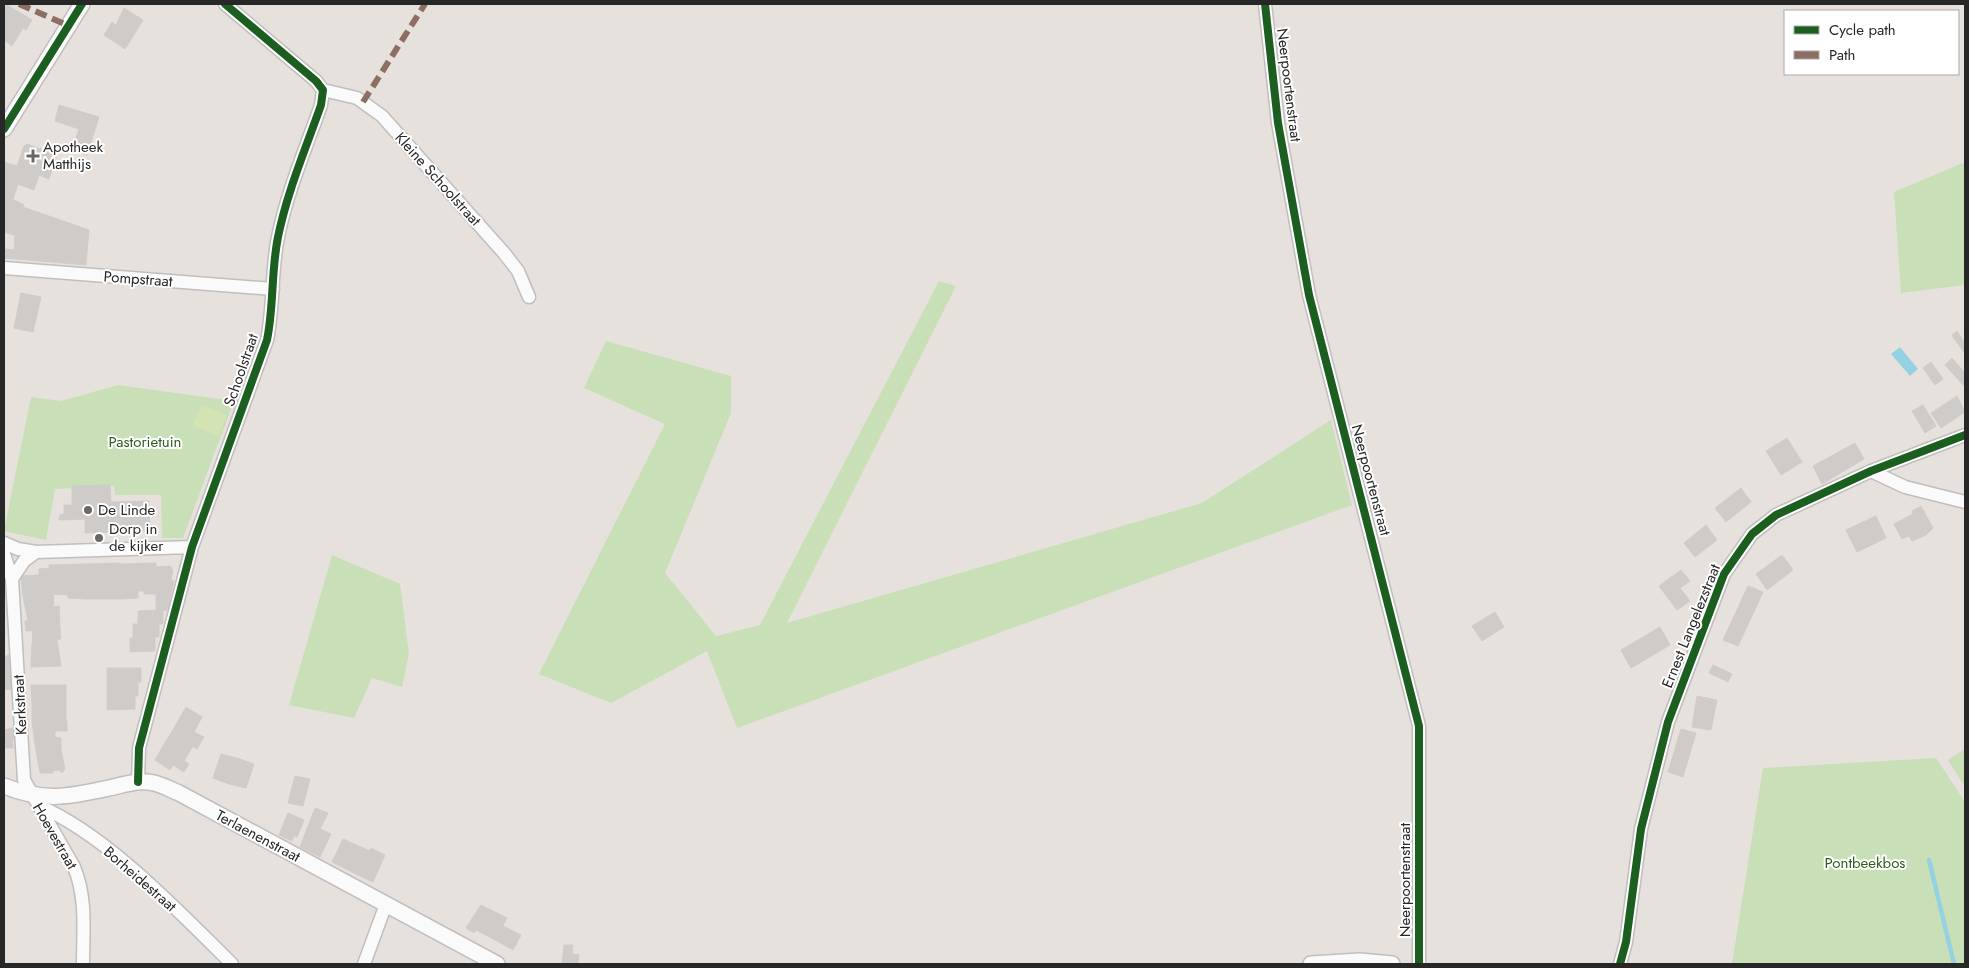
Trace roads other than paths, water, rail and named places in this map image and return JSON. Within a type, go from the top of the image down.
[{"type":"street","points":[[4,130],[82,4]]},
{"type":"street","points":[[225,4],[316,81],[323,90]]},
{"type":"street","name":"Neerpoortenstraat","points":[[1265,4],[1278,123],[1309,295],[1420,726],[1419,964]]},
{"type":"street","name":"Schoolstraat","points":[[138,782],[139,748],[192,546],[267,340],[278,237],[290,192],[321,105],[323,90]]},
{"type":"street","name":"Kleine Schoolstraat","points":[[323,90],[357,98],[382,116],[504,253],[518,271],[529,297]]},
{"type":"street","name":"Pompstraat","points":[[4,268],[273,289]]},
{"type":"street","name":"Ernest Langelezstraat","points":[[1620,964],[1626,942],[1641,829],[1668,722],[1724,574],[1752,534],[1776,515],[1871,471],[1965,435]]},
{"type":"street","points":[[1871,471],[1905,487],[1965,502]]},
{"type":"street","points":[[4,542],[18,550],[36,552],[192,546]]},
{"type":"street","points":[[12,579],[24,561],[36,552]]},
{"type":"street","name":"Kerkstraat","points":[[4,554],[12,579],[24,780],[36,801]]},
{"type":"street","name":"Terlaenenstraat","points":[[4,786],[36,801],[78,795],[138,782],[154,783],[179,793],[497,964]]},
{"type":"street","name":"Hoevestraat","points":[[36,801],[80,881],[84,901],[83,964]]},
{"type":"street","name":"Borheidestraat","points":[[36,801],[102,845],[166,899],[232,964]]},
{"type":"street","points":[[364,964],[386,904]]},
{"type":"street","points":[[1311,964],[1360,961],[1392,964]]},
{"type":"water","points":[[1900,347],[1918,369],[1910,376],[1891,354]]},
{"type":"waterway","points":[[1929,860],[1954,964]]},
{"type":"place","name":"Apotheek Matthijs","points":[[33,156]]},
{"type":"place","name":"De Linde","points":[[88,510]]},
{"type":"place","name":"Dorp in de kijker","points":[[99,538]]},
{"type":"park label","name":"Pastorietuin","points":[[145,442]]},
{"type":"park label","name":"Pontbeekbos","points":[[1865,863]]}]
